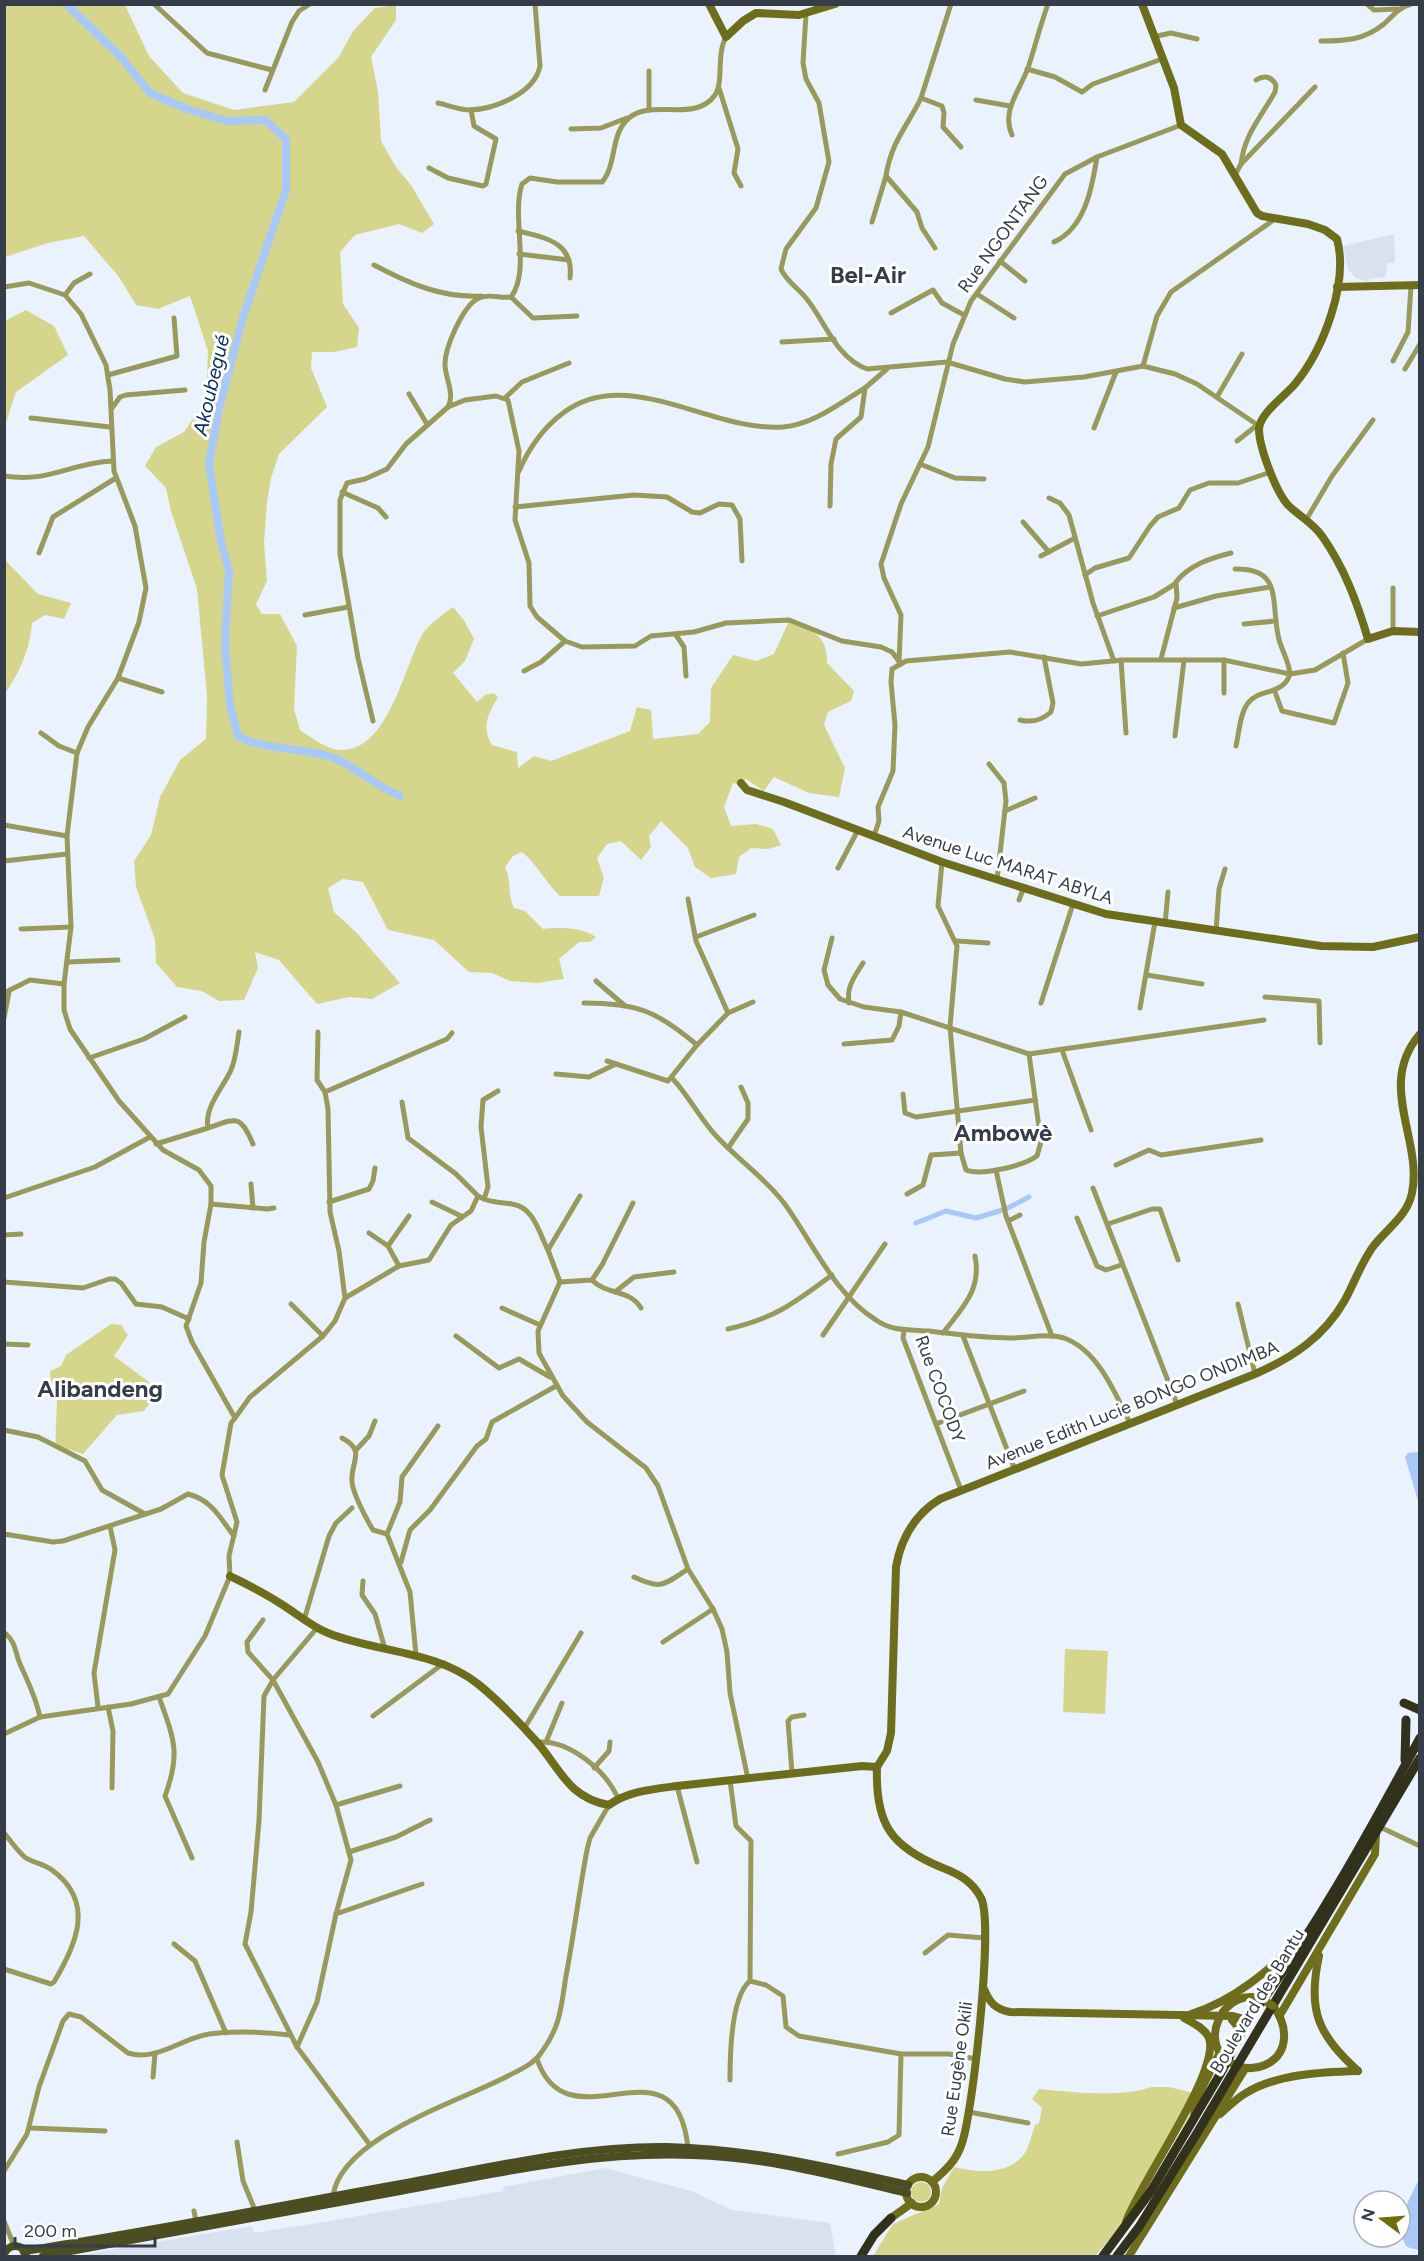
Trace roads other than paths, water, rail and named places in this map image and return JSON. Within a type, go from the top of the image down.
[{"type":"highway","points":[[1404,1703],[1419,1710]]},
{"type":"highway","points":[[1405,1765],[1408,1736],[1406,1720]]},
{"type":"highway","name":"Boulevard des Bantu","points":[[1117,2256],[1148,2213],[1217,2099],[1419,1738]]},
{"type":"highway","name":"Boulevard des Bantu","points":[[1103,2256],[1123,2231],[1194,2120],[1236,2065],[1238,2044],[1268,2006],[1274,1985],[1308,1939],[1378,1830],[1419,1758]]},
{"type":"highway","points":[[1236,2065],[1252,2024],[1308,1939]]},
{"type":"highway","points":[[861,2256],[874,2235],[891,2217]]},
{"type":"highway","points":[[868,2256],[891,2217]]},
{"type":"main road","points":[[709,4],[726,37],[743,21],[756,13],[806,14],[835,4]]},
{"type":"main road","points":[[1142,4],[1174,88],[1181,125],[1213,146],[1235,175],[1253,209],[1262,216],[1319,228],[1337,239],[1337,287],[1331,315],[1305,369],[1258,426],[1271,472],[1281,496],[1320,534],[1343,572],[1368,639],[1393,631],[1419,632]]},
{"type":"main road","points":[[1337,287],[1415,285]]},
{"type":"main road","name":"Avenue Luc MARAT ABYLA","points":[[741,783],[747,790],[942,862],[1073,904],[1165,924],[1348,948],[1373,947],[1419,938]]},
{"type":"main road","name":"Avenue Edith Lucie BONGO ONDIMBA","points":[[877,1767],[887,1751],[891,1732],[896,1568],[907,1531],[924,1510],[961,1490],[1255,1374],[1293,1355],[1326,1327],[1343,1303],[1366,1257],[1408,1205],[1413,1180],[1402,1105],[1401,1077],[1407,1052],[1419,1034]]},
{"type":"main road","points":[[230,1576],[277,1601],[317,1628],[345,1639],[444,1663],[478,1684],[524,1729],[542,1742],[550,1763],[574,1789],[588,1799],[609,1805],[618,1798],[649,1789],[862,1766],[877,1767]]},
{"type":"main road","name":"Rue Eugène Okili","points":[[877,1767],[879,1806],[886,1827],[906,1850],[957,1874],[976,1888],[983,1902],[983,1985],[969,2112],[957,2155],[932,2182]]},
{"type":"main road","points":[[1280,2015],[1375,1854],[1378,1830]]},
{"type":"main road","points":[[1182,2017],[1219,2004],[1261,1976],[1308,1939]]},
{"type":"main road","points":[[1216,2116],[1247,2092],[1278,2080],[1325,2072],[1358,2071],[1332,2047],[1320,2027],[1313,1999],[1321,1948]]},
{"type":"main road","points":[[983,1985],[989,2001],[996,2007],[1020,2013],[1232,2018],[1252,2024]]},
{"type":"main road","points":[[1232,2018],[1252,2009],[1274,1985]]},
{"type":"main road","points":[[1123,2231],[1133,2203],[1186,2109],[1209,2055],[1209,2037],[1217,2018],[1230,2004],[1241,1998],[1268,2006],[1280,2015],[1285,2037],[1276,2058],[1256,2068],[1236,2065],[1220,2052],[1214,2035],[1217,2018],[1219,2004]]},
{"type":"main road","points":[[981,2013],[996,2007]]},
{"type":"main road","points":[[1182,2017],[1202,2029],[1209,2037]]},
{"type":"main road","points":[[1232,2018],[1239,2030],[1238,2044]]},
{"type":"main road","points":[[1194,2120],[1196,2100],[1220,2052]]},
{"type":"main road","points":[[1129,2256],[1216,2116],[1236,2065]]},
{"type":"main road","points":[[4,2254],[14,2246],[25,2254],[567,2154],[639,2147],[688,2148],[775,2156],[908,2189]]},
{"type":"main road","points":[[43,2256],[505,2171],[622,2155],[686,2154],[749,2159],[908,2189]]},
{"type":"main road","points":[[908,2189],[920,2177],[932,2182],[936,2194],[932,2202],[920,2206],[912,2203]]},
{"type":"main road","points":[[908,2189],[912,2203]]},
{"type":"main road","points":[[891,2217],[912,2203]]},
{"type":"street","points":[[154,4],[207,53],[272,70]]},
{"type":"street","points":[[265,90],[292,22],[301,7],[310,4]]},
{"type":"street","points":[[438,103],[471,110],[513,98],[539,75],[535,4]]},
{"type":"street","points":[[872,222],[895,141],[915,113],[951,4]]},
{"type":"street","points":[[1012,135],[1009,128],[1010,106],[1027,69],[1048,4]]},
{"type":"street","points":[[1367,4],[1374,10],[1398,9],[1411,4]]},
{"type":"street","points":[[1321,41],[1353,41],[1365,37],[1398,9]]},
{"type":"street","points":[[806,14],[803,63],[806,79],[819,104],[830,162],[816,208],[786,249],[781,269],[784,276],[805,296],[854,364],[867,369],[887,369],[947,362],[1019,382],[1047,382],[1143,366],[1182,376],[1258,426],[1237,441]]},
{"type":"street","points":[[1153,37],[1171,33],[1197,39]]},
{"type":"street","points":[[571,129],[600,128],[649,110],[694,108],[714,97],[718,86],[719,60],[726,37]]},
{"type":"street","points":[[1027,69],[1055,77],[1082,92],[1093,84],[1162,59]]},
{"type":"street","points":[[649,71],[649,110]]},
{"type":"street","points":[[1241,164],[1241,153],[1246,140],[1275,92],[1276,85],[1270,78],[1264,76],[1256,80]]},
{"type":"street","points":[[718,86],[738,149],[734,173],[741,186]]},
{"type":"street","points":[[1235,175],[1241,164],[1315,87]]},
{"type":"street","points":[[921,98],[942,106],[943,127],[961,147]]},
{"type":"street","points":[[976,100],[1010,106]]},
{"type":"street","points":[[429,168],[457,180],[479,185],[486,184],[496,141],[474,126],[471,110]]},
{"type":"street","points":[[511,297],[517,285],[520,190],[526,180],[602,182],[620,129],[630,117]]},
{"type":"street","name":"Rue NGONTANG","points":[[874,836],[879,821],[878,807],[893,771],[896,725],[891,682],[892,669],[900,663],[901,615],[884,578],[881,564],[901,504],[920,464],[940,402],[947,362],[964,315],[1000,261],[1065,174],[1097,157],[1181,125]]},
{"type":"street","points":[[1054,242],[1067,235],[1077,225],[1090,189],[1097,157]]},
{"type":"street","points":[[886,176],[917,212],[922,228],[936,248]]},
{"type":"street","points":[[1143,366],[1156,316],[1171,292],[1275,219]]},
{"type":"street","points":[[518,231],[553,241],[564,250],[569,260],[570,278]]},
{"type":"street","points":[[519,254],[569,260]]},
{"type":"street","points":[[1000,261],[1025,281]]},
{"type":"street","points":[[374,265],[426,289],[450,295],[511,297],[533,318],[577,316]]},
{"type":"street","points":[[65,295],[74,283],[90,274]]},
{"type":"street","points":[[4,287],[30,284],[65,295],[81,314],[108,375],[110,427],[116,478],[135,526],[146,588],[139,622],[118,678],[88,727],[76,753],[66,854],[71,885],[71,927],[64,984],[67,1020],[89,1058],[119,1101],[156,1144],[169,1154],[194,1166],[211,1186],[211,1204],[204,1242],[201,1283],[186,1326],[188,1334],[235,1418]]},
{"type":"street","points":[[1393,361],[1410,322],[1415,285]]},
{"type":"street","points":[[891,313],[933,290],[942,303],[964,315]]},
{"type":"street","points":[[977,294],[1014,318]]},
{"type":"street","points":[[448,407],[451,395],[445,367],[450,344],[464,312],[470,304],[482,296]]},
{"type":"street","points":[[108,375],[177,356],[174,318]]},
{"type":"street","points":[[782,342],[834,339]]},
{"type":"street","points":[[1405,369],[1419,344]]},
{"type":"street","points":[[1401,347],[1414,355]]},
{"type":"street","points":[[1217,397],[1242,354]]},
{"type":"street","points":[[505,398],[522,382],[568,363]]},
{"type":"street","points":[[518,474],[543,430],[570,408],[593,397],[627,393],[748,424],[783,427],[811,421],[865,388],[887,369]]},
{"type":"street","points":[[1094,428],[1116,372]]},
{"type":"street","points":[[830,506],[831,464],[836,439],[861,417],[865,388]]},
{"type":"street","points":[[111,410],[120,397],[126,395],[185,390]]},
{"type":"street","points":[[409,394],[427,424]]},
{"type":"street","points":[[451,395],[460,402]]},
{"type":"street","points":[[373,722],[348,607],[339,544],[342,492],[347,483],[365,480],[387,469],[406,444],[448,407],[460,402],[496,396],[505,398],[510,405],[519,451],[515,520],[529,563],[530,606],[537,617],[565,640],[582,647],[635,646],[651,636],[676,634],[726,623],[789,620],[842,641],[881,647],[892,652],[900,663],[1010,652],[1081,664],[1117,660],[1224,660],[1290,674],[1315,670],[1368,639]]},
{"type":"street","points":[[31,418],[110,427]]},
{"type":"street","points":[[1306,520],[1332,476],[1373,420]]},
{"type":"street","points":[[519,451],[528,455]]},
{"type":"street","points":[[4,476],[31,479],[60,474],[87,462],[113,461]]},
{"type":"street","points":[[920,464],[955,478],[984,479]]},
{"type":"street","points":[[1085,575],[1095,568],[1129,558],[1158,517],[1179,508],[1190,490],[1209,483],[1238,483],[1271,472]]},
{"type":"street","points":[[39,553],[53,517],[98,486],[116,478]]},
{"type":"street","points":[[342,492],[378,508],[386,517]]},
{"type":"street","points":[[515,507],[634,495],[674,499],[692,512],[700,513],[725,503],[732,505],[740,519],[742,561]]},
{"type":"street","points":[[1049,498],[1060,503],[1069,515],[1097,616],[1117,660],[1126,734]]},
{"type":"street","points":[[1023,522],[1049,552]]},
{"type":"street","points":[[1041,556],[1075,538]]},
{"type":"street","points":[[1097,616],[1154,597],[1175,584],[1190,569],[1231,553]]},
{"type":"street","points":[[1235,569],[1253,569],[1262,573],[1270,587],[1279,640],[1290,674],[1287,682],[1275,692],[1254,698],[1246,705],[1236,746]]},
{"type":"street","points":[[1161,659],[1177,598],[1175,584]]},
{"type":"street","points":[[1174,608],[1216,596],[1270,587]]},
{"type":"street","points":[[1393,588],[1393,631]]},
{"type":"street","points":[[305,615],[348,607]]},
{"type":"street","points":[[1244,624],[1276,621]]},
{"type":"street","points":[[676,634],[684,646],[686,676]]},
{"type":"street","points":[[524,671],[541,662],[565,640]]},
{"type":"street","points":[[1275,692],[1282,711],[1334,723],[1348,683],[1344,653]]},
{"type":"street","points":[[1020,720],[1029,722],[1039,720],[1051,712],[1053,703],[1044,657]]},
{"type":"street","points":[[1175,736],[1184,660]]},
{"type":"street","points":[[1224,660],[1224,693]]},
{"type":"street","points":[[118,678],[162,692]]},
{"type":"street","points":[[41,733],[59,746],[76,753]]},
{"type":"street","points":[[989,764],[1004,783],[1005,811],[997,879]]},
{"type":"street","points":[[1005,811],[1035,798]]},
{"type":"street","points":[[4,825],[67,836]]},
{"type":"street","points":[[838,868],[858,830]]},
{"type":"street","points":[[4,861],[66,854]]},
{"type":"street","points":[[942,862],[938,906],[957,941],[950,1028],[961,1153],[966,1170],[972,1172],[996,1170],[1026,1163],[1037,1156],[1041,1142],[1029,1054]]},
{"type":"street","points":[[1216,931],[1219,890],[1225,869]]},
{"type":"street","points":[[1019,900],[1024,887]]},
{"type":"street","points":[[1165,924],[1168,892]]},
{"type":"street","points":[[688,899],[705,966],[728,1014]]},
{"type":"street","points":[[1041,1003],[1073,904]]},
{"type":"street","points":[[696,937],[754,915]]},
{"type":"street","points":[[1140,1008],[1155,922]]},
{"type":"street","points":[[21,930],[71,927]]},
{"type":"street","points":[[832,938],[824,970],[833,992],[849,1003],[901,1012],[1029,1054],[1264,1020]]},
{"type":"street","points":[[957,941],[988,943]]},
{"type":"street","points":[[67,962],[118,960]]},
{"type":"street","points":[[849,1003],[851,982],[863,963]]},
{"type":"street","points":[[1147,975],[1202,984]]},
{"type":"street","points":[[4,1018],[7,993],[30,980],[64,984]]},
{"type":"street","points":[[596,981],[625,1006]]},
{"type":"street","points":[[1265,997],[1319,1001],[1320,1043]]},
{"type":"street","points":[[607,1062],[668,1081],[697,1045],[728,1014],[753,1002]]},
{"type":"street","points":[[584,1003],[625,1006],[661,1016],[697,1045]]},
{"type":"street","points":[[844,1044],[892,1040],[899,1026],[901,1012]]},
{"type":"street","points":[[89,1058],[144,1039],[185,1017]]},
{"type":"street","points":[[208,1128],[207,1121],[218,1090],[232,1068],[239,1032]]},
{"type":"street","points":[[318,1032],[317,1080],[325,1092],[328,1109],[329,1202],[345,1298]]},
{"type":"street","points":[[325,1092],[447,1040],[453,1033]]},
{"type":"street","points":[[1062,1050],[1091,1130]]},
{"type":"street","points":[[556,1074],[589,1077],[616,1064]]},
{"type":"street","points":[[672,1078],[689,1096],[710,1128],[728,1148],[776,1192],[832,1275],[850,1297],[877,1322],[904,1331],[1020,1338],[1052,1336],[1071,1342],[1093,1360],[1113,1388],[1130,1423]]},
{"type":"street","points":[[728,1148],[748,1119],[748,1103],[741,1087]]},
{"type":"street","points":[[4,1734],[40,1717],[159,1697],[175,1686],[205,1636],[230,1576],[229,1556],[237,1522],[222,1475],[231,1423],[250,1397],[323,1336],[334,1321],[345,1298],[399,1266],[429,1260],[451,1225],[471,1211],[488,1186],[481,1127],[483,1100],[498,1091]]},
{"type":"street","points":[[903,1094],[905,1113],[909,1117],[1035,1100]]},
{"type":"street","points":[[402,1102],[408,1138],[456,1174],[481,1197],[497,1204],[513,1204],[528,1211],[548,1250],[560,1282],[540,1325],[537,1342],[556,1386],[587,1422],[650,1474],[662,1495],[688,1569],[713,1609],[725,1640],[730,1693],[748,1779]]},
{"type":"street","points":[[156,1144],[239,1120],[244,1124],[252,1144]]},
{"type":"street","points":[[4,1198],[95,1167],[150,1137]]},
{"type":"street","points":[[1116,1165],[1149,1150],[1161,1155],[1261,1140]]},
{"type":"street","points":[[907,1194],[923,1185],[931,1155],[961,1153]]},
{"type":"street","points":[[329,1202],[369,1189],[375,1168]]},
{"type":"street","points":[[996,1170],[1008,1221],[1052,1336]]},
{"type":"street","points":[[251,1184],[253,1208]]},
{"type":"street","points":[[1093,1188],[1121,1265],[1177,1404]]},
{"type":"street","points":[[548,1250],[580,1196]]},
{"type":"street","points":[[432,1203],[461,1216]]},
{"type":"street","points":[[592,1280],[603,1265],[633,1203]]},
{"type":"street","points":[[211,1204],[274,1208]]},
{"type":"street","points":[[1108,1224],[1152,1209],[1160,1209],[1178,1260]]},
{"type":"street","points":[[1008,1221],[1020,1215]]},
{"type":"street","points":[[388,1246],[409,1216]]},
{"type":"street","points":[[1077,1218],[1097,1266],[1106,1270],[1121,1265]]},
{"type":"street","points":[[369,1233],[388,1246],[399,1266]]},
{"type":"street","points":[[4,1235],[21,1234]]},
{"type":"street","points":[[823,1335],[885,1244]]},
{"type":"street","points":[[943,1334],[972,1296],[977,1280],[975,1256]]},
{"type":"street","points":[[615,1293],[627,1281],[643,1274],[674,1272]]},
{"type":"street","points":[[728,1329],[774,1316],[807,1295],[832,1275]]},
{"type":"street","points":[[4,1282],[82,1288],[109,1278],[115,1279],[122,1283],[136,1304],[162,1307],[189,1319]]},
{"type":"street","points":[[560,1282],[592,1280],[598,1286],[615,1293],[628,1295],[641,1308]]},
{"type":"street","points":[[291,1304],[323,1336]]},
{"type":"street","points":[[1238,1304],[1255,1374]]},
{"type":"street","points":[[502,1308],[540,1325]]},
{"type":"street","name":"Rue COCODY","points":[[904,1331],[903,1338],[961,1490]]},
{"type":"street","points":[[456,1336],[499,1368],[519,1359],[552,1377]]},
{"type":"street","points":[[963,1336],[1015,1470]]},
{"type":"street","points":[[4,1344],[28,1346]]},
{"type":"street","points":[[401,1564],[410,1530],[430,1510],[477,1446],[486,1439],[492,1422],[556,1386]]},
{"type":"street","points":[[936,1424],[1024,1391]]},
{"type":"street","points":[[375,1421],[369,1436],[356,1450],[352,1477],[354,1491],[373,1530],[387,1534]]},
{"type":"street","points":[[416,1655],[410,1592],[401,1564],[387,1534],[400,1502],[402,1477],[438,1426]]},
{"type":"street","points":[[4,1430],[38,1437],[85,1461],[102,1490],[146,1514]]},
{"type":"street","points":[[342,1438],[352,1443],[356,1450]]},
{"type":"street","points":[[4,1534],[58,1542],[146,1514],[188,1494],[203,1500],[218,1511],[234,1536]]},
{"type":"street","points":[[304,1620],[329,1536],[336,1523],[352,1508]]},
{"type":"street","points":[[98,1707],[94,1673],[115,1550],[110,1526]]},
{"type":"street","points":[[634,1577],[654,1586],[661,1586],[688,1569]]},
{"type":"street","points":[[363,1581],[362,1595],[373,1609],[385,1649]]},
{"type":"street","points":[[663,1642],[713,1609]]},
{"type":"street","points":[[262,1620],[247,1642],[247,1647],[273,1680],[318,1762],[336,1805],[350,1852],[351,1870],[336,1914],[317,2002],[297,2047]]},
{"type":"street","points":[[317,1628],[273,1680],[264,1696],[259,1821],[251,1912],[244,1940],[297,2047],[370,2145]]},
{"type":"street","points":[[524,1729],[581,1633]]},
{"type":"street","points":[[6,1634],[15,1643],[18,1660],[34,1692],[40,1717]]},
{"type":"street","points":[[373,1716],[444,1663]]},
{"type":"street","points":[[159,1697],[174,1744],[174,1772],[165,1796],[192,1858]]},
{"type":"street","points":[[562,1703],[542,1742],[557,1743],[572,1750],[609,1782],[618,1798]]},
{"type":"street","points":[[108,1707],[114,1748],[112,1788]]},
{"type":"street","points":[[792,1773],[788,1721],[792,1717],[804,1714]]},
{"type":"street","points":[[594,1768],[609,1751],[610,1742]]},
{"type":"street","points":[[730,1780],[734,1821],[739,1831],[752,1841],[753,1850],[750,1876],[750,1981],[743,1989],[732,2028],[730,2080]]},
{"type":"street","points":[[336,1805],[400,1786]]},
{"type":"street","points":[[677,1786],[697,1862]]},
{"type":"street","points":[[333,2196],[335,2183],[341,2175],[370,2145],[387,2132],[472,2094],[537,2059],[560,2021],[587,1850],[590,1838],[609,1805]]},
{"type":"street","points":[[350,1852],[396,1837],[430,1820]]},
{"type":"street","points":[[1378,1830],[1419,1846]]},
{"type":"street","points":[[4,1833],[24,1856],[52,1870],[60,1878],[72,1894],[80,1918],[77,1935],[54,1982],[51,1984],[4,1969]]},
{"type":"street","points":[[336,1914],[423,1884]]},
{"type":"street","points":[[925,1953],[948,1935],[984,1938]]},
{"type":"street","points":[[174,1944],[195,1961],[226,2032]]},
{"type":"street","points":[[750,1981],[766,1985],[783,1996],[786,2004],[784,2020],[790,2032],[817,2040],[902,2054],[949,2054],[976,2059]]},
{"type":"street","points":[[4,2171],[22,2146],[39,2087],[63,2021],[69,2014],[81,2017],[128,2053],[142,2056],[155,2054],[195,2037],[226,2032],[290,2035]]},
{"type":"street","points":[[153,2077],[155,2054]]},
{"type":"street","points":[[838,2154],[888,2142],[899,2135],[902,2054]]},
{"type":"street","points":[[537,2059],[548,2081],[571,2096],[645,2093],[665,2097],[680,2112],[688,2148]]},
{"type":"street","points":[[969,2112],[1028,2123]]},
{"type":"street","points":[[29,2128],[105,2131]]},
{"type":"street","points":[[237,2142],[243,2181],[255,2210]]},
{"type":"street","points":[[194,2211],[196,2221]]},
{"type":"street","points":[[4,2222],[14,2246]]},
{"type":"water","points":[[1420,1452],[1419,1504],[1405,1457],[1408,1453]]},
{"type":"water","points":[[1419,2179],[1419,2250],[1412,2248],[1412,2194]]},
{"type":"waterway","name":"Akoubegué","points":[[66,4],[120,56],[150,93],[187,109],[227,121],[265,120],[286,139],[286,190],[244,314],[219,408],[209,464],[221,542],[229,571],[225,643],[230,706],[238,736],[261,745],[311,752],[336,759],[400,796]]},
{"type":"waterway","points":[[916,1223],[946,1211],[976,1218],[1006,1209],[1029,1197]]},
{"type":"district","name":"Bel-Air","points":[[868,274]]},
{"type":"district","name":"Ambowè","points":[[1003,1132]]},
{"type":"district","name":"Alibandeng","points":[[100,1388]]}]
